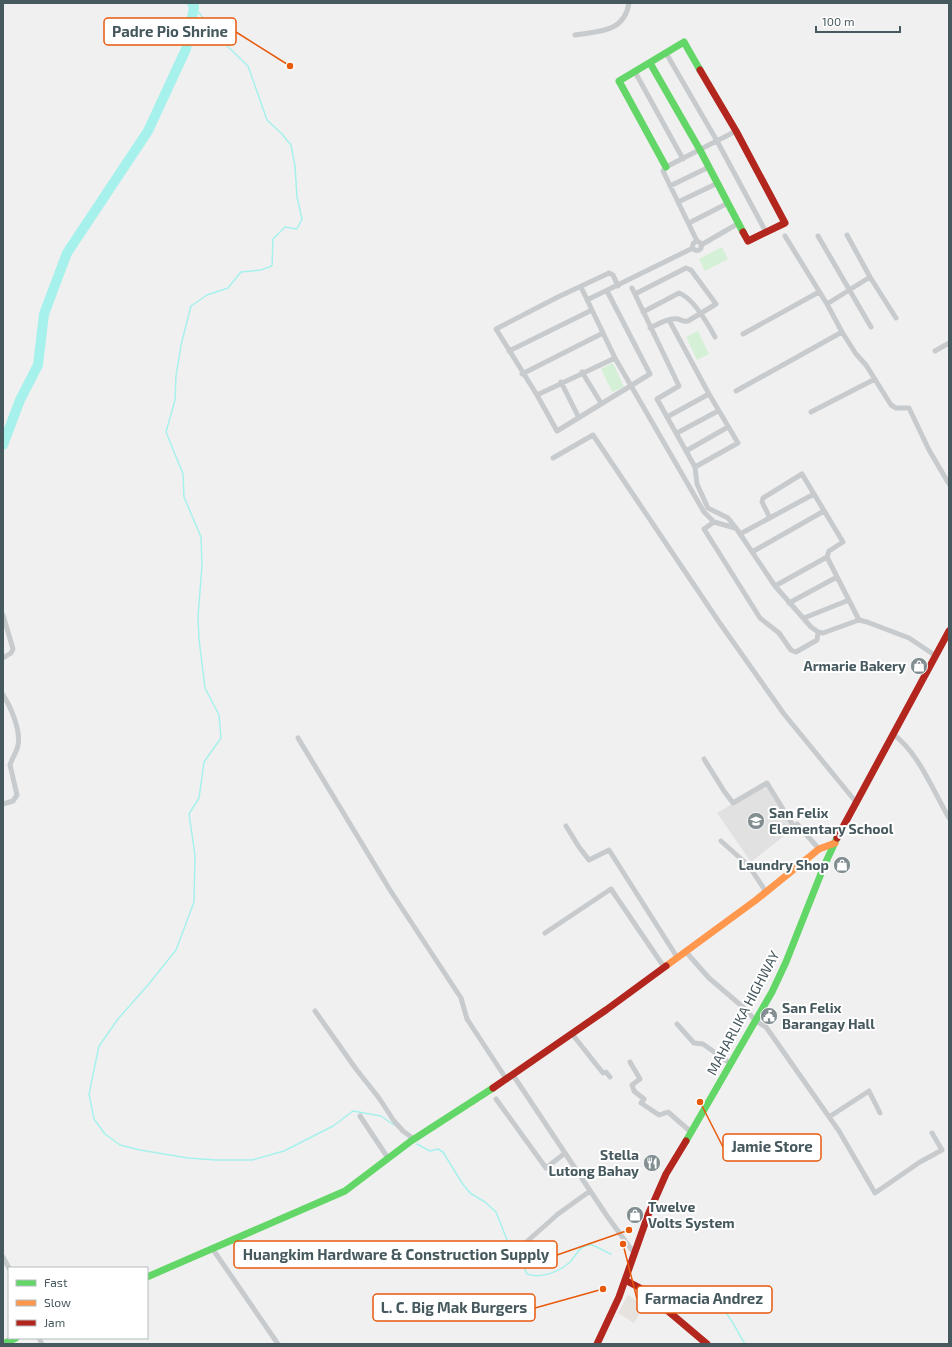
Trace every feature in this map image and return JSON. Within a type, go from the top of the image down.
[{"type":"main road","points":[[650,63],[700,150],[748,240],[786,223],[736,131],[684,42],[619,81],[666,168]]},
{"type":"main road","name":"MAHARLIKA HIGHWAY","points":[[597,1344],[619,1297],[648,1215],[663,1181],[756,1021],[786,962],[824,866],[835,843],[949,631]]},
{"type":"main road","points":[[148,1277],[345,1191],[414,1139],[507,1080],[686,952],[777,884],[819,849],[835,843]]},
{"type":"main road","points":[[625,1280],[642,1289],[707,1344]]},
{"type":"main road","points":[[3,1344],[14,1339]]},
{"type":"street","points":[[575,35],[612,28],[622,20],[628,10],[629,3]]},
{"type":"street","points":[[666,53],[717,141],[766,232]]},
{"type":"street","points":[[635,72],[683,159]]},
{"type":"street","points":[[701,245],[700,242],[697,241],[664,171],[666,168],[736,131]]},
{"type":"street","points":[[670,186],[709,167]]},
{"type":"street","points":[[678,202],[718,183]]},
{"type":"street","points":[[689,223],[728,203]]},
{"type":"street","points":[[693,248],[695,251],[698,250],[701,248],[701,245],[739,223]]},
{"type":"street","points":[[785,236],[827,304],[842,332],[875,379],[891,405],[896,408],[909,408],[929,450],[949,484]]},
{"type":"street","points":[[818,236],[871,327]]},
{"type":"street","points":[[847,236],[870,278],[896,318]]},
{"type":"street","points":[[693,248],[692,245],[697,241]]},
{"type":"street","points":[[587,300],[693,248]]},
{"type":"street","points":[[635,294],[686,268],[691,270],[716,304],[688,321],[683,322],[678,319],[669,320],[650,328]]},
{"type":"street","points":[[607,291],[650,374],[557,431],[537,395],[522,374],[496,329],[609,273],[613,275],[618,286]]},
{"type":"street","points":[[827,304],[870,278]]},
{"type":"street","points":[[581,287],[615,358],[704,512],[714,522],[736,528]]},
{"type":"street","points":[[632,288],[679,386],[657,399],[695,467],[697,484],[708,508],[728,518],[775,586],[811,627],[818,632],[823,633],[859,620],[909,638],[936,656]]},
{"type":"street","points":[[743,334],[819,292]]},
{"type":"street","points":[[643,312],[679,293],[684,295],[700,313],[715,337]]},
{"type":"street","points":[[509,351],[592,310]]},
{"type":"street","points":[[669,320],[718,411],[738,443],[695,467]]},
{"type":"street","points":[[736,391],[842,332]]},
{"type":"street","points":[[522,374],[604,333]]},
{"type":"street","points":[[935,351],[949,343]]},
{"type":"street","points":[[537,395],[582,372],[615,358]]},
{"type":"street","points":[[582,372],[601,403]]},
{"type":"street","points":[[811,412],[875,379]]},
{"type":"street","points":[[561,382],[578,418]]},
{"type":"street","points":[[667,417],[709,394]]},
{"type":"street","points":[[677,433],[718,411]]},
{"type":"street","points":[[686,451],[728,427]]},
{"type":"street","points":[[553,458],[593,436],[719,622],[780,708],[856,802]]},
{"type":"street","points":[[770,518],[762,502],[763,498],[802,474],[843,542],[829,551],[827,557],[775,586]]},
{"type":"street","points":[[740,534],[814,494]]},
{"type":"street","points":[[752,552],[824,511]]},
{"type":"street","points":[[714,522],[704,529],[760,618],[779,633],[791,650],[796,652],[817,640],[818,632]]},
{"type":"street","points":[[827,557],[859,620]]},
{"type":"street","points":[[789,603],[837,576]]},
{"type":"street","points":[[804,618],[849,600]]},
{"type":"street","points":[[3,615],[13,649],[3,658]]},
{"type":"street","points":[[3,695],[13,714],[19,738],[18,749],[10,766],[17,795],[12,801],[3,804]]},
{"type":"street","points":[[893,734],[908,747],[949,818]]},
{"type":"street","points":[[298,738],[390,890],[461,998],[467,1019],[507,1080]]},
{"type":"street","points":[[704,759],[733,803],[767,783],[794,827],[797,824],[819,849]]},
{"type":"street","points":[[566,826],[589,860],[609,850],[677,957]]},
{"type":"street","points":[[721,841],[749,866],[766,892]]},
{"type":"street","points":[[545,933],[612,889],[664,967]]},
{"type":"street","points":[[686,952],[709,978],[744,1008],[756,1021],[766,1027],[839,1131],[875,1193],[920,1162],[942,1150],[932,1132]]},
{"type":"street","points":[[315,1011],[356,1069],[379,1098],[394,1121],[403,1131],[414,1139]]},
{"type":"street","points":[[677,1024],[694,1044],[703,1044],[731,1064]]},
{"type":"street","points":[[572,1034],[603,1073],[606,1072],[610,1077]]},
{"type":"street","points":[[630,1062],[640,1079],[632,1085],[634,1091],[644,1099],[641,1103],[659,1114],[668,1112],[691,1132]]},
{"type":"street","points":[[513,1075],[607,1216],[635,1254]]},
{"type":"street","points":[[829,1117],[869,1091],[880,1113]]},
{"type":"street","points":[[496,1098],[546,1168],[565,1153]]},
{"type":"street","points":[[360,1116],[388,1158]]},
{"type":"street","points":[[523,1245],[558,1214],[590,1191]]},
{"type":"street","points":[[212,1248],[278,1344]]},
{"type":"street","points":[[3,1257],[8,1267]]},
{"type":"shaded area","name":"San Felix Elementary School","points":[[767,783],[794,828],[751,862],[717,813]]},
{"type":"shaded area","points":[[628,1295],[645,1305],[634,1323],[618,1313]]},
{"type":"green space","points":[[722,247],[728,259],[705,271],[699,259]]},
{"type":"green space","points":[[698,331],[709,354],[697,360],[686,337]]},
{"type":"green space","points":[[613,363],[624,387],[612,392],[601,369]]},
{"type":"waterway","points":[[3,445],[20,400],[38,365],[44,314],[67,253],[148,131],[186,49],[194,7],[192,3]]},
{"type":"waterway","points":[[194,7],[226,45],[248,66],[267,120],[291,145],[295,166],[297,197],[302,219],[297,229],[285,227],[273,239],[272,266],[261,270],[241,272],[228,288],[207,295],[191,306],[181,345],[176,376],[175,400],[166,432],[183,474],[184,497],[201,537],[202,565],[198,617],[199,639],[205,688],[219,715],[221,738],[204,762],[199,798],[189,814],[195,855],[194,902],[176,950],[118,1019],[99,1046],[89,1094],[94,1119],[105,1134],[120,1145],[188,1158],[252,1160],[284,1151],[333,1126],[353,1111],[381,1116],[394,1125]]},
{"type":"waterway","points":[[417,1144],[430,1151],[438,1149],[443,1152],[470,1193],[485,1202],[496,1212],[509,1245],[518,1255],[527,1274],[538,1276],[555,1272],[566,1266],[581,1248],[587,1245],[591,1245],[611,1254]]},
{"type":"waterway","points":[[681,1292],[706,1297],[713,1300],[729,1317],[745,1344]]},
{"type":"traffic: fast","points":[[666,167],[619,81],[684,42],[700,70]]},
{"type":"traffic: fast","points":[[650,63],[700,150],[743,232]]},
{"type":"traffic: fast","points":[[686,1141],[772,992],[786,962],[824,866],[837,838]]},
{"type":"traffic: fast","points":[[148,1277],[345,1191],[411,1141],[493,1088]]},
{"type":"traffic: fast","points":[[3,1344],[14,1339]]},
{"type":"traffic: slow","points":[[666,966],[756,900],[819,849],[835,843]]},
{"type":"traffic: jam","points":[[700,70],[736,131],[785,223],[748,241],[743,232]]},
{"type":"traffic: jam","points":[[837,838],[949,631]]},
{"type":"traffic: jam","points":[[493,1088],[606,1010],[666,966]]},
{"type":"traffic: jam","points":[[597,1344],[619,1297],[648,1215],[666,1174],[686,1141]]},
{"type":"traffic: jam","points":[[625,1280],[642,1289],[707,1344]]},
{"type":"place","name":"Padre Pio Shrine","points":[[290,66]]},
{"type":"place","name":"Armarie Bakery","points":[[919,666]]},
{"type":"place","name":"San Felix Elementary School","points":[[756,821]]},
{"type":"place","name":"Laundry Shop","points":[[842,865]]},
{"type":"place","name":"San Felix Barangay Hall","points":[[769,1016]]},
{"type":"place","name":"Jamie Store","points":[[700,1102]]},
{"type":"place","name":"Stella Lutong Bahay","points":[[652,1163]]},
{"type":"place","name":"Twelve Volts System","points":[[635,1215]]},
{"type":"place","name":"Huangkim Hardware & Construction Supply","points":[[629,1230]]},
{"type":"place","name":"Farmacia Andrez","points":[[623,1244]]},
{"type":"place","name":"L. C. Big Mak Burgers","points":[[603,1289]]}]
